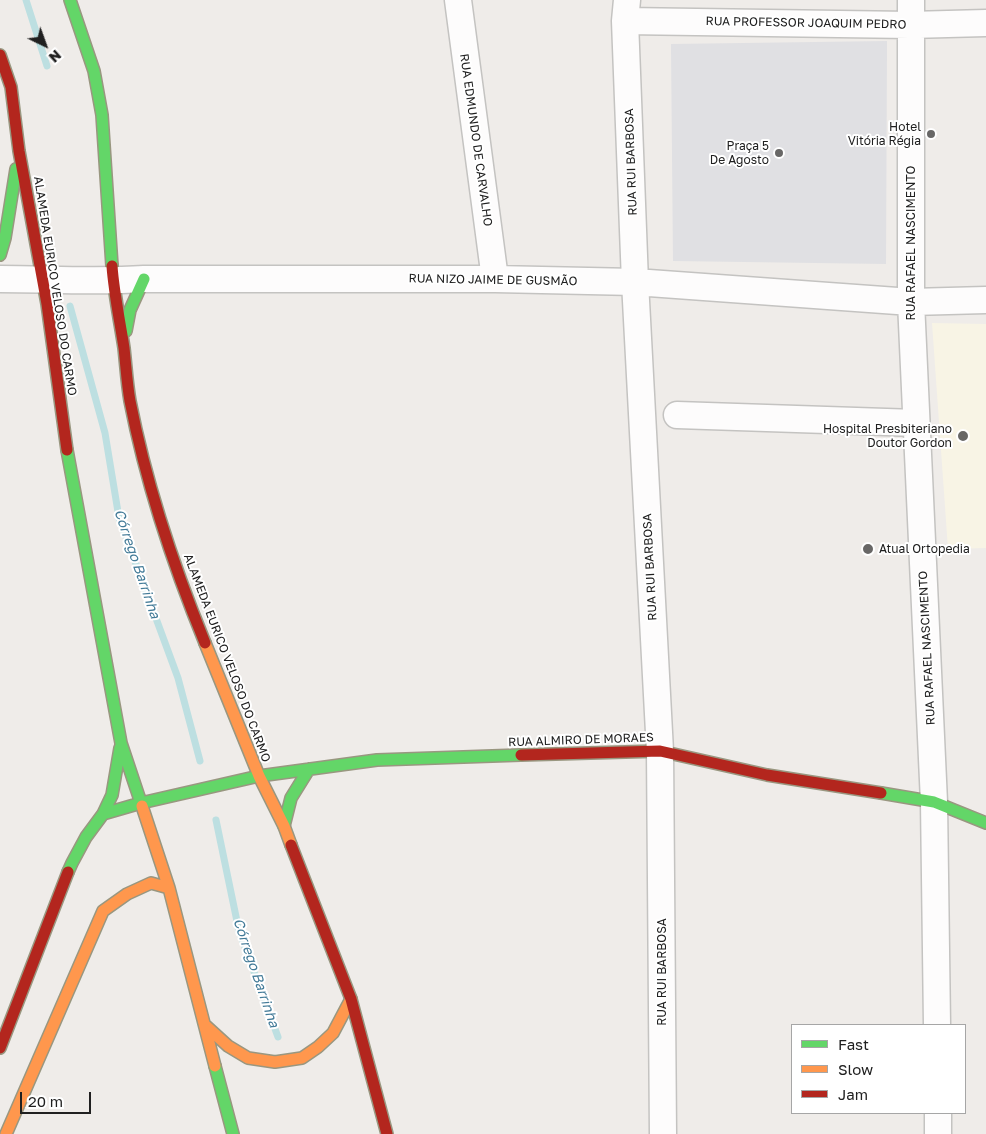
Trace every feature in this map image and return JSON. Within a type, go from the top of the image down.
[{"type":"street","name":"ALAMEDA EURICO VELOSO DO CARMO","points":[[70,0],[94,71],[102,115],[108,281],[124,348],[130,399],[140,446],[160,520],[185,594],[260,776],[284,826],[351,999],[387,1134]]},
{"type":"street","name":"RUA EDMUNDO DE CARVALHO","points":[[458,0],[495,279]]},
{"type":"street","name":"RUA PROFESSOR JOAQUIM PEDRO","points":[[626,11],[903,12],[986,23]]},
{"type":"street","name":"RUA RUI BARBOSA","points":[[626,11],[635,282],[660,751],[663,1134]]},
{"type":"street","name":"RUA RAFAEL NASCIMENTO","points":[[903,12],[910,302],[934,802],[937,1024]]},
{"type":"street","name":"ALAMEDA EURICO VELOSO DO CARMO","points":[[0,55],[11,86],[19,151],[49,279],[66,442],[121,743],[169,888],[233,1134]]},
{"type":"street","points":[[0,255],[5,238],[19,151]]},
{"type":"street","name":"RUA NIZO JAIME DE GUSMÃO","points":[[0,279],[108,281],[144,279],[495,279],[635,282],[910,302],[986,300]]},
{"type":"street","points":[[124,348],[129,310],[144,279]]},
{"type":"street","points":[[677,415],[916,423]]},
{"type":"street","points":[[0,1048],[72,863],[86,837],[103,814],[112,795],[121,743]]},
{"type":"street","name":"RUA ALMIRO DE MORAES","points":[[103,814],[141,803],[260,776],[377,760],[660,751],[767,775],[934,802],[986,823]]},
{"type":"street","points":[[284,826],[291,798],[309,769]]},
{"type":"street","points":[[6,1134],[103,912],[126,894],[151,884],[169,888]]},
{"type":"street","points":[[206,1026],[228,1046],[248,1058],[275,1062],[302,1058],[333,1033],[351,999]]},
{"type":"street","points":[[938,1114],[938,1134]]},
{"type":"shaded area","name":"Praça 5 De Agosto","points":[[887,41],[886,264],[673,261],[671,44]]},
{"type":"shaded area","name":"Hospital Presbiteriano Doutor Gordon","points":[[932,323],[986,324],[986,548],[948,549]]},
{"type":"waterway","name":"Córrego Barrinha","points":[[26,0],[47,66]]},
{"type":"waterway","name":"Córrego Barrinha","points":[[70,306],[105,433],[119,518],[178,678],[200,761]]},
{"type":"waterway","name":"Córrego Barrinha","points":[[216,820],[239,931],[278,1037]]},
{"type":"traffic: fast","points":[[70,0],[94,71],[102,115],[112,266]]},
{"type":"traffic: fast","points":[[0,255],[5,238],[16,169]]},
{"type":"traffic: fast","points":[[126,331],[130,310],[144,279]]},
{"type":"traffic: fast","points":[[67,450],[121,743],[142,806]]},
{"type":"traffic: fast","points":[[68,872],[86,837],[103,814],[112,795],[120,748]]},
{"type":"traffic: fast","points":[[103,814],[141,803],[259,776],[377,760],[521,755]]},
{"type":"traffic: fast","points":[[284,826],[291,798],[309,769]]},
{"type":"traffic: fast","points":[[881,793],[934,802],[986,823]]},
{"type":"traffic: fast","points":[[215,1066],[233,1134]]},
{"type":"traffic: slow","points":[[205,643],[259,776],[284,826],[291,845]]},
{"type":"traffic: slow","points":[[142,806],[169,888],[215,1066]]},
{"type":"traffic: slow","points":[[6,1134],[103,911],[127,894],[151,883],[169,888]]},
{"type":"traffic: slow","points":[[206,1026],[228,1046],[248,1058],[275,1062],[302,1058],[333,1033],[351,999]]},
{"type":"traffic: jam","points":[[0,55],[11,87],[19,151],[47,304],[67,450]]},
{"type":"traffic: jam","points":[[112,266],[130,401],[144,462],[171,554],[205,643]]},
{"type":"traffic: jam","points":[[521,755],[660,751],[767,775],[881,793]]},
{"type":"traffic: jam","points":[[291,845],[351,999],[387,1134]]},
{"type":"traffic: jam","points":[[0,1048],[68,872]]},
{"type":"place","name":"Hotel Vitória Régia","points":[[931,134]]},
{"type":"place","name":"Praça 5 De Agosto","points":[[779,153]]},
{"type":"place","name":"Hospital Presbiteriano Doutor Gordon","points":[[963,436]]},
{"type":"place","name":"Atual Ortopedia","points":[[868,549]]}]
